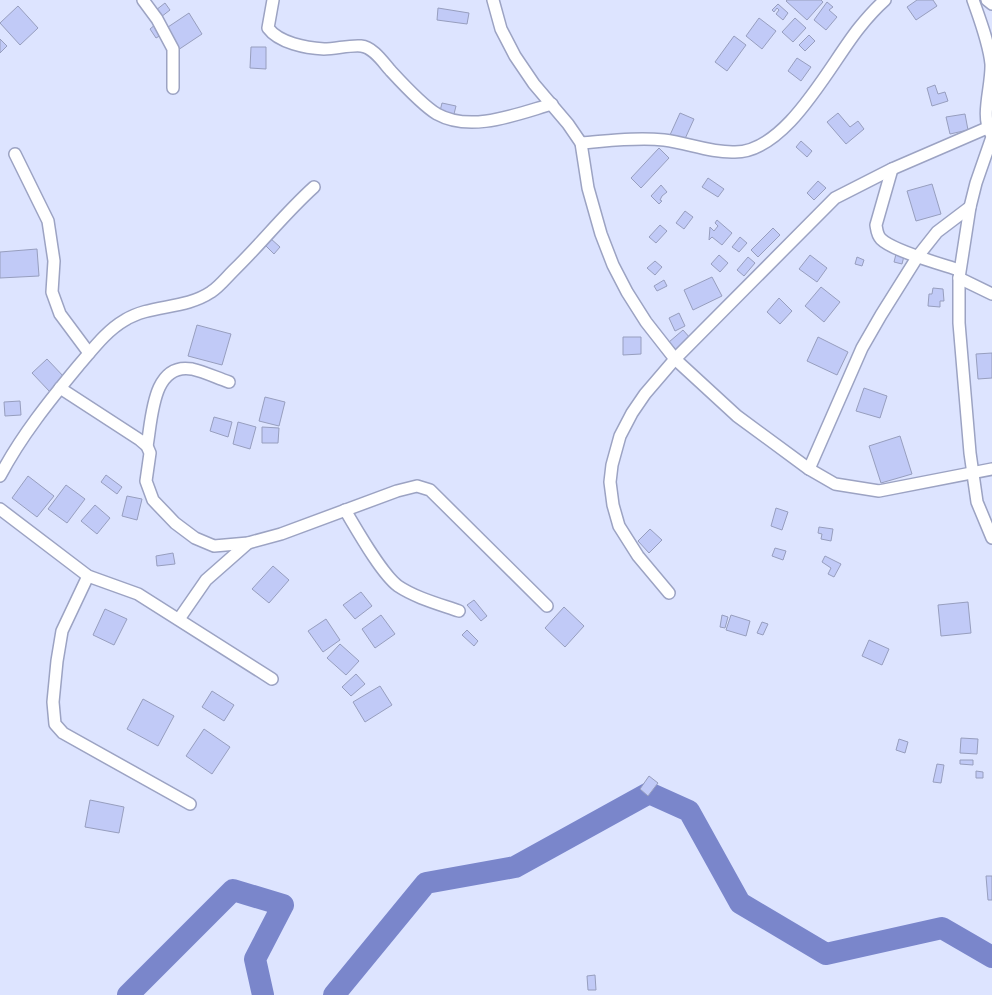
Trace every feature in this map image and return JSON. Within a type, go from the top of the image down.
[{"type":"street","points":[[143,0],[157,19],[173,49],[173,88]]},
{"type":"street","points":[[273,0],[268,28],[279,38],[295,44],[322,49],[363,46],[375,53],[436,113],[454,121],[485,121],[552,104]]},
{"type":"street","points":[[493,0],[501,29],[515,56],[534,84],[568,124],[581,143],[588,188],[601,234],[613,265],[646,322],[675,359],[737,416],[809,469],[835,484],[879,491],[973,471],[992,469]]},
{"type":"street","points":[[581,143],[628,139],[663,140],[736,153],[755,148],[777,133],[803,107],[859,28],[885,0]]},
{"type":"street","points":[[973,0],[987,41],[991,63],[991,81],[986,118],[990,134],[970,207],[959,274],[959,323],[977,502],[992,538]]},
{"type":"street","points":[[987,0],[992,4]]},
{"type":"street","points":[[669,593],[638,556],[619,526],[613,505],[610,482],[612,464],[620,436],[645,394],[675,359],[836,198],[892,169],[990,134]]},
{"type":"street","points":[[15,154],[48,221],[54,261],[52,292],[60,314],[89,354]]},
{"type":"street","points":[[892,169],[876,225],[877,233],[883,241],[959,274],[992,294]]},
{"type":"street","points":[[0,476],[33,423],[108,332],[142,311],[190,302],[212,292],[292,206],[314,186]]},
{"type":"street","points":[[809,469],[862,348],[918,256],[937,232],[970,207]]},
{"type":"street","points":[[147,446],[158,387],[164,377],[177,370],[192,369],[229,382]]},
{"type":"street","points":[[60,388],[147,446],[150,453],[146,481],[154,500],[175,523],[195,538],[214,546],[248,543],[281,534],[397,491],[417,486],[430,490],[547,606]]},
{"type":"street","points":[[0,509],[88,576],[138,594],[272,679]]},
{"type":"street","points":[[345,510],[378,563],[397,585],[418,596],[459,611]]},
{"type":"street","points":[[178,619],[206,580],[248,543]]},
{"type":"street","points":[[88,576],[62,631],[53,702],[55,724],[63,733],[190,804]]},
{"type":"building","points":[[787,0],[821,0],[823,2],[807,20]]},
{"type":"building","points":[[917,0],[933,0],[937,6],[916,20],[907,7]]},
{"type":"building","points":[[827,2],[833,7],[829,10],[837,17],[826,30],[814,20]]},
{"type":"building","points":[[165,3],[170,10],[161,17],[156,10]]},
{"type":"building","points":[[778,4],[788,13],[783,20],[776,14],[779,10],[777,8],[774,12],[772,10]]},
{"type":"building","points":[[18,6],[38,28],[20,45],[0,23]]},
{"type":"building","points":[[438,8],[469,13],[467,24],[437,20]]},
{"type":"building","points":[[189,13],[202,34],[178,50],[165,29]]},
{"type":"building","points":[[759,18],[776,31],[762,49],[746,36]]},
{"type":"building","points":[[795,18],[806,28],[793,42],[782,32]]},
{"type":"building","points":[[156,24],[163,34],[156,38],[150,29]]},
{"type":"building","points":[[809,35],[815,41],[805,51],[799,45]]},
{"type":"building","points":[[734,36],[746,45],[727,71],[715,62]]},
{"type":"building","points":[[0,39],[7,46],[0,53]]},
{"type":"building","points":[[251,47],[266,47],[266,69],[250,68]]},
{"type":"building","points":[[797,58],[811,67],[801,81],[788,71]]},
{"type":"building","points":[[935,85],[938,94],[945,92],[948,101],[932,106],[927,88]]},
{"type":"building","points":[[442,103],[456,106],[454,114],[440,111]]},
{"type":"building","points":[[680,113],[694,119],[684,141],[670,135]]},
{"type":"building","points":[[838,113],[850,127],[858,121],[864,129],[846,144],[827,122]]},
{"type":"building","points":[[965,114],[968,130],[950,134],[946,117]]},
{"type":"building","points":[[801,141],[812,151],[807,157],[796,147]]},
{"type":"building","points":[[659,148],[669,158],[641,188],[631,178]]},
{"type":"building","points":[[708,178],[724,189],[718,197],[702,187]]},
{"type":"building","points":[[818,181],[826,188],[814,200],[807,193]]},
{"type":"building","points":[[932,184],[941,214],[916,221],[907,191]]},
{"type":"building","points":[[661,185],[667,192],[662,196],[660,200],[662,201],[659,204],[651,196]]},
{"type":"building","points":[[685,211],[693,217],[684,229],[676,223]]},
{"type":"building","points":[[717,220],[732,233],[722,245],[712,237],[709,240],[710,227],[714,231],[718,226],[715,223]]},
{"type":"building","points":[[660,225],[667,231],[656,243],[649,237]]},
{"type":"building","points":[[773,228],[780,235],[758,257],[751,250]]},
{"type":"building","points":[[740,237],[747,243],[739,252],[732,247]]},
{"type":"building","points":[[270,238],[280,247],[274,254],[264,244]]},
{"type":"building","points":[[37,249],[39,276],[0,278],[0,252]]},
{"type":"building","points":[[896,254],[904,256],[902,264],[894,262]]},
{"type":"building","points":[[719,255],[728,263],[720,272],[711,264]]},
{"type":"building","points":[[810,255],[827,268],[817,282],[799,269]]},
{"type":"building","points":[[748,257],[755,263],[744,276],[737,270]]},
{"type":"building","points":[[857,257],[864,260],[862,266],[855,264]]},
{"type":"building","points":[[655,261],[662,267],[655,275],[647,268]]},
{"type":"building","points":[[712,277],[722,296],[693,310],[684,290]]},
{"type":"building","points":[[664,280],[667,286],[657,291],[654,286]]},
{"type":"building","points":[[821,287],[840,302],[824,322],[805,306]]},
{"type":"building","points":[[933,288],[943,289],[944,301],[940,301],[940,307],[928,306],[929,294],[932,294]]},
{"type":"building","points":[[779,298],[792,311],[780,324],[767,312]]},
{"type":"building","points":[[679,313],[685,326],[675,331],[669,318]]},
{"type":"building","points":[[197,325],[231,334],[222,365],[188,356]]},
{"type":"building","points":[[683,330],[691,339],[677,351],[669,342]]},
{"type":"building","points":[[623,337],[641,337],[641,354],[623,355]]},
{"type":"building","points":[[818,337],[848,352],[837,375],[807,361]]},
{"type":"building","points":[[992,353],[992,378],[978,379],[976,354]]},
{"type":"building","points":[[47,359],[65,378],[50,392],[32,373]]},
{"type":"building","points":[[864,388],[887,396],[880,418],[856,411]]},
{"type":"building","points":[[265,397],[285,402],[279,426],[259,421]]},
{"type":"building","points":[[20,401],[21,415],[5,416],[4,402]]},
{"type":"building","points":[[214,417],[232,422],[228,437],[210,431]]},
{"type":"building","points":[[238,422],[256,427],[250,449],[233,444]]},
{"type":"building","points":[[262,427],[279,428],[278,443],[262,443]]},
{"type":"building","points":[[900,436],[912,474],[881,483],[869,446]]},
{"type":"building","points":[[106,475],[122,487],[117,494],[101,482]]},
{"type":"building","points":[[28,476],[54,496],[37,517],[12,498]]},
{"type":"building","points":[[66,485],[85,499],[67,523],[48,509]]},
{"type":"building","points":[[127,496],[142,499],[137,520],[122,516]]},
{"type":"building","points":[[95,505],[110,518],[97,534],[81,521]]},
{"type":"building","points":[[776,508],[788,512],[782,530],[771,526]]},
{"type":"building","points":[[819,527],[833,529],[831,541],[821,539],[822,534],[818,533]]},
{"type":"building","points":[[650,529],[662,540],[649,553],[638,541]]},
{"type":"building","points":[[775,548],[786,551],[783,560],[772,556]]},
{"type":"building","points":[[173,553],[175,564],[157,566],[156,556]]},
{"type":"building","points":[[825,556],[841,564],[834,577],[828,574],[831,568],[822,562]]},
{"type":"building","points":[[273,566],[289,580],[269,603],[252,589]]},
{"type":"building","points":[[361,592],[372,606],[355,619],[343,605]]},
{"type":"building","points":[[474,600],[487,616],[481,621],[467,605]]},
{"type":"building","points":[[968,602],[971,633],[941,636],[938,605]]},
{"type":"building","points":[[564,607],[584,626],[565,647],[545,628]]},
{"type":"building","points":[[105,609],[127,619],[114,645],[93,635]]},
{"type":"building","points":[[381,615],[395,634],[375,648],[362,629]]},
{"type":"building","points":[[722,615],[728,617],[725,628],[720,627]]},
{"type":"building","points":[[731,615],[750,621],[746,636],[726,630]]},
{"type":"building","points":[[326,619],[340,640],[323,652],[308,631]]},
{"type":"building","points":[[762,622],[768,624],[763,635],[757,633]]},
{"type":"building","points":[[467,630],[478,641],[474,646],[462,635]]},
{"type":"building","points":[[869,640],[889,649],[882,665],[862,656]]},
{"type":"building","points":[[340,644],[359,661],[346,675],[327,658]]},
{"type":"building","points":[[356,674],[365,684],[351,696],[342,687]]},
{"type":"building","points":[[380,686],[392,705],[365,722],[353,702]]},
{"type":"building","points":[[212,691],[234,705],[224,721],[202,707]]},
{"type":"building","points":[[143,699],[174,716],[158,746],[127,729]]},
{"type":"building","points":[[204,729],[230,747],[212,774],[186,756]]},
{"type":"building","points":[[961,738],[978,739],[977,754],[960,753]]},
{"type":"building","points":[[899,739],[908,742],[905,753],[896,750]]},
{"type":"building","points":[[960,760],[973,760],[973,765],[960,764]]},
{"type":"building","points":[[937,764],[944,765],[941,783],[933,782]]},
{"type":"building","points":[[976,771],[983,772],[983,778],[976,778]]},
{"type":"building","points":[[649,776],[658,783],[648,796],[640,789]]},
{"type":"building","points":[[90,800],[124,807],[119,833],[85,827]]},
{"type":"building","points":[[986,876],[992,876],[992,900],[988,900]]},
{"type":"building","points":[[595,975],[596,990],[588,990],[587,976]]},
{"type":"waterway","points":[[334,995],[426,883],[515,867],[649,793],[689,811],[740,903],[826,954],[942,928],[992,957]]},
{"type":"waterway","points":[[128,995],[233,890],[283,905],[255,959],[263,995]]}]
